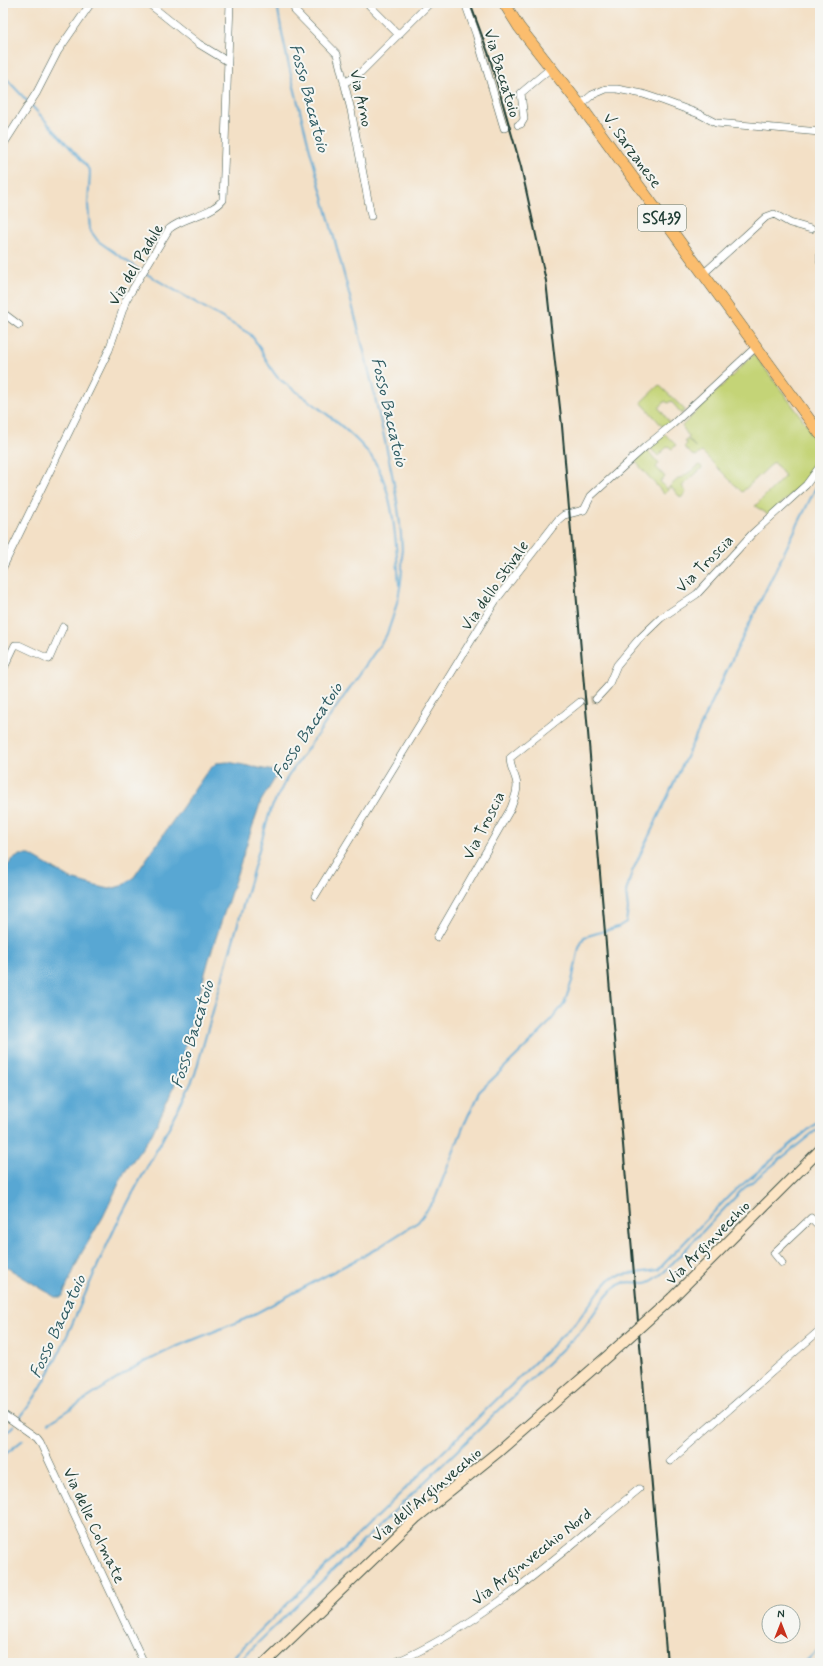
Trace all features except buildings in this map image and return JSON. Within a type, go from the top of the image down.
[{"type":"main road","name":"V. Sarzanese","points":[[504,3],[519,27],[580,105],[820,434]]},
{"type":"main road","name":"Via Arginvecchio","points":[[611,1353],[672,1298],[820,1150]]},
{"type":"main road","name":"Via dell'Arginvecchio","points":[[265,1663],[417,1517],[499,1452],[611,1353]]},
{"type":"street","points":[[3,145],[29,104],[58,51],[91,3]]},
{"type":"street","points":[[148,3],[199,44],[227,61]]},
{"type":"street","name":"Via del Padule","points":[[3,567],[109,350],[116,331],[121,310],[169,229],[175,224],[214,208],[223,200],[230,3]]},
{"type":"street","name":"Via Arno","points":[[293,3],[295,11],[337,54],[371,216]]},
{"type":"street","points":[[367,3],[399,35]]},
{"type":"street","points":[[344,83],[358,75],[430,3]]},
{"type":"street","name":"Via Baccatoio","points":[[464,3],[476,34],[506,127]]},
{"type":"street","name":"Via Baccatoio","points":[[518,125],[524,119],[521,93],[551,68]]},
{"type":"street","points":[[580,105],[592,95],[606,89],[617,89],[643,94],[664,101],[699,114],[716,123],[820,132]]},
{"type":"street","points":[[703,274],[766,217],[774,214],[790,223],[811,229]]},
{"type":"street","points":[[820,254],[820,261]]},
{"type":"street","points":[[3,313],[19,325]]},
{"type":"street","name":"Via dello Stivale","points":[[315,896],[366,815],[407,744],[496,600],[558,520],[564,515],[584,510],[591,496],[673,424],[757,346]]},
{"type":"street","name":"Via Troscia","points":[[596,699],[603,692],[617,665],[638,640],[661,618],[697,594],[752,534],[806,485],[820,466]]},
{"type":"street","points":[[3,670],[15,645],[49,659],[63,626]]},
{"type":"street","name":"Via Troscia","points":[[437,937],[511,808],[517,789],[517,780],[510,765],[510,758],[580,702]]},
{"type":"street","points":[[782,1263],[774,1253],[811,1218],[820,1228]]},
{"type":"street","points":[[670,1461],[820,1330]]},
{"type":"street","name":"Via delle Colmate","points":[[6,1416],[37,1438],[40,1442],[144,1663]]},
{"type":"street","name":"Via Arginvecchio Nord","points":[[394,1663],[413,1655],[455,1630],[518,1587],[639,1489]]},
{"type":"green space","points":[[754,354],[820,442],[820,459],[804,483],[769,515],[755,506],[785,476],[774,462],[742,492],[702,452],[696,456],[692,455],[684,447],[687,444],[685,441],[687,439],[696,448],[688,438],[689,437],[682,426]]},
{"type":"green space","points":[[659,385],[685,410],[682,414],[671,401],[668,403],[665,401],[659,408],[670,423],[664,428],[641,402]]},
{"type":"green space","points":[[665,434],[676,445],[672,449],[668,446],[658,456],[650,448]]},
{"type":"green space","points":[[647,450],[659,464],[656,467],[665,477],[660,481],[667,489],[680,477],[681,478],[700,465],[702,468],[682,486],[686,492],[681,498],[671,487],[664,494],[635,461]]},
{"type":"water","points":[[228,762],[279,772],[261,801],[256,816],[209,959],[174,1087],[152,1134],[124,1173],[103,1217],[81,1254],[62,1297],[55,1297],[3,1265],[3,872],[12,860],[20,855],[30,855],[71,879],[110,889],[121,886],[134,877],[206,773],[216,763]]},
{"type":"waterway","name":"Fosso Baccatoio","points":[[17,1421],[36,1395],[61,1349],[114,1230],[176,1114],[195,1074],[270,811],[287,778],[386,636],[399,595],[402,569],[402,548],[397,503],[389,458],[359,331],[295,93],[277,3]]},
{"type":"waterway","points":[[3,75],[28,102]]},
{"type":"waterway","points":[[31,105],[86,165],[90,172],[88,205],[90,230],[98,241],[141,271]]},
{"type":"waterway","points":[[145,273],[250,334],[258,344],[270,367],[278,378],[336,421],[367,451],[376,464],[389,497],[395,533],[399,585]]},
{"type":"waterway","points":[[49,1423],[137,1366],[173,1348],[245,1319],[376,1249],[418,1222],[435,1199],[464,1125],[479,1092],[544,1029],[564,1004],[572,981],[579,948],[584,937],[618,927],[626,922],[628,909],[626,892],[632,872],[736,651],[820,479]]},
{"type":"waterway","points":[[227,1663],[578,1320],[612,1277],[658,1270],[731,1194],[820,1120]]},
{"type":"waterway","points":[[237,1663],[583,1329],[601,1303],[617,1286],[623,1283],[631,1282],[650,1282],[664,1272],[743,1189],[820,1127]]},
{"type":"waterway","name":"Fosso Baccatoio","points":[[3,1436],[14,1425]]},
{"type":"waterway","points":[[3,1456],[23,1440]]},
{"type":"waterway","points":[[804,1663],[820,1648]]},
{"type":"tunnel","points":[[580,702],[596,699]]},
{"type":"railway","points":[[470,3],[489,55],[521,167],[546,281],[562,426],[667,1663]]}]
